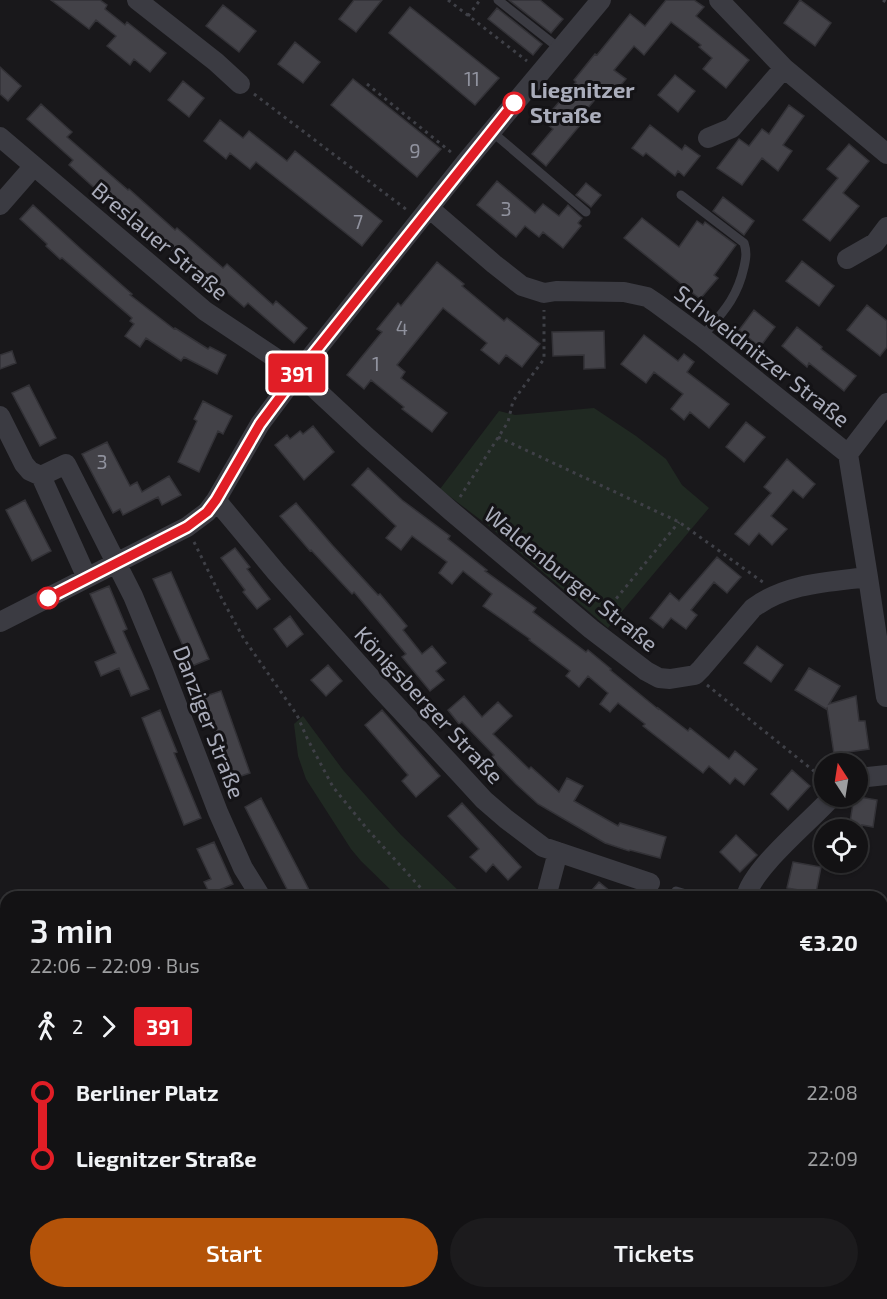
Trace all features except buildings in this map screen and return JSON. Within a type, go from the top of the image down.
[{"type":"street","points":[[137,0],[216,62],[240,84]]},
{"type":"street","points":[[0,622],[187,527],[207,512],[260,424],[298,373],[465,163],[601,0]]},
{"type":"street","points":[[718,0],[784,68],[887,154]]},
{"type":"street","points":[[708,138],[732,128],[784,68]]},
{"type":"street","name":"Breslauer Straße","points":[[0,137],[204,311],[298,373]]},
{"type":"street","points":[[0,205],[34,166]]},
{"type":"street","name":"Schweidnitzer Straße","points":[[425,214],[522,286],[544,293],[556,291],[624,292],[647,297],[702,337],[848,454],[886,697]]},
{"type":"street","points":[[847,259],[875,243],[887,227]]},
{"type":"street","name":"Waldenburger Straße","points":[[298,373],[451,512],[591,629],[646,671],[658,678],[670,679],[695,675]]},
{"type":"street","points":[[848,454],[887,403]]},
{"type":"street","points":[[0,416],[24,464],[30,471],[41,476],[87,578]]},
{"type":"street","name":"Danziger Straße","points":[[41,476],[66,464],[133,596],[230,840],[257,891]]},
{"type":"street","name":"Königsberger Straße","points":[[216,500],[284,581],[386,695],[476,792],[506,819],[543,847],[650,883]]},
{"type":"street","points":[[695,675],[753,608],[764,601],[779,593],[814,583],[868,577]]},
{"type":"street","points":[[868,777],[887,775]]},
{"type":"street","points":[[749,891],[758,873],[822,807]]},
{"type":"street","points":[[548,891],[558,852]]},
{"type":"lane","points":[[498,0],[560,49]]},
{"type":"lane","points":[[491,131],[586,212]]},
{"type":"lane","points":[[681,195],[744,243],[747,252],[742,277],[732,300],[702,337]]},
{"type":"path","points":[[448,0],[540,71]]},
{"type":"path","points":[[468,16],[480,0]]},
{"type":"path","points":[[883,0],[887,3]]},
{"type":"path","points":[[240,84],[425,214]]},
{"type":"path","points":[[367,84],[465,163]]},
{"type":"path","points":[[451,512],[508,422],[513,401],[544,359],[544,293]]},
{"type":"path","points":[[498,437],[680,522],[779,593]]},
{"type":"path","points":[[591,629],[680,522]]},
{"type":"path","points":[[187,527],[233,620],[297,715],[333,787],[368,830],[424,891]]},
{"type":"path","points":[[695,675],[814,771]]},
{"type":"shaded area","points":[[594,408],[666,459],[682,485],[709,508],[608,628],[490,527],[440,489],[499,411],[515,415]]},
{"type":"shaded area","points":[[303,716],[343,770],[401,835],[459,891],[392,891],[361,861],[306,779],[298,756],[294,724]]},
{"type":"bus line","name":"391","points":[[48,598],[187,527],[207,512],[260,424],[298,373],[514,103]]},
{"type":"place","name":"Liegnitzer Straße","points":[[514,103]]}]
